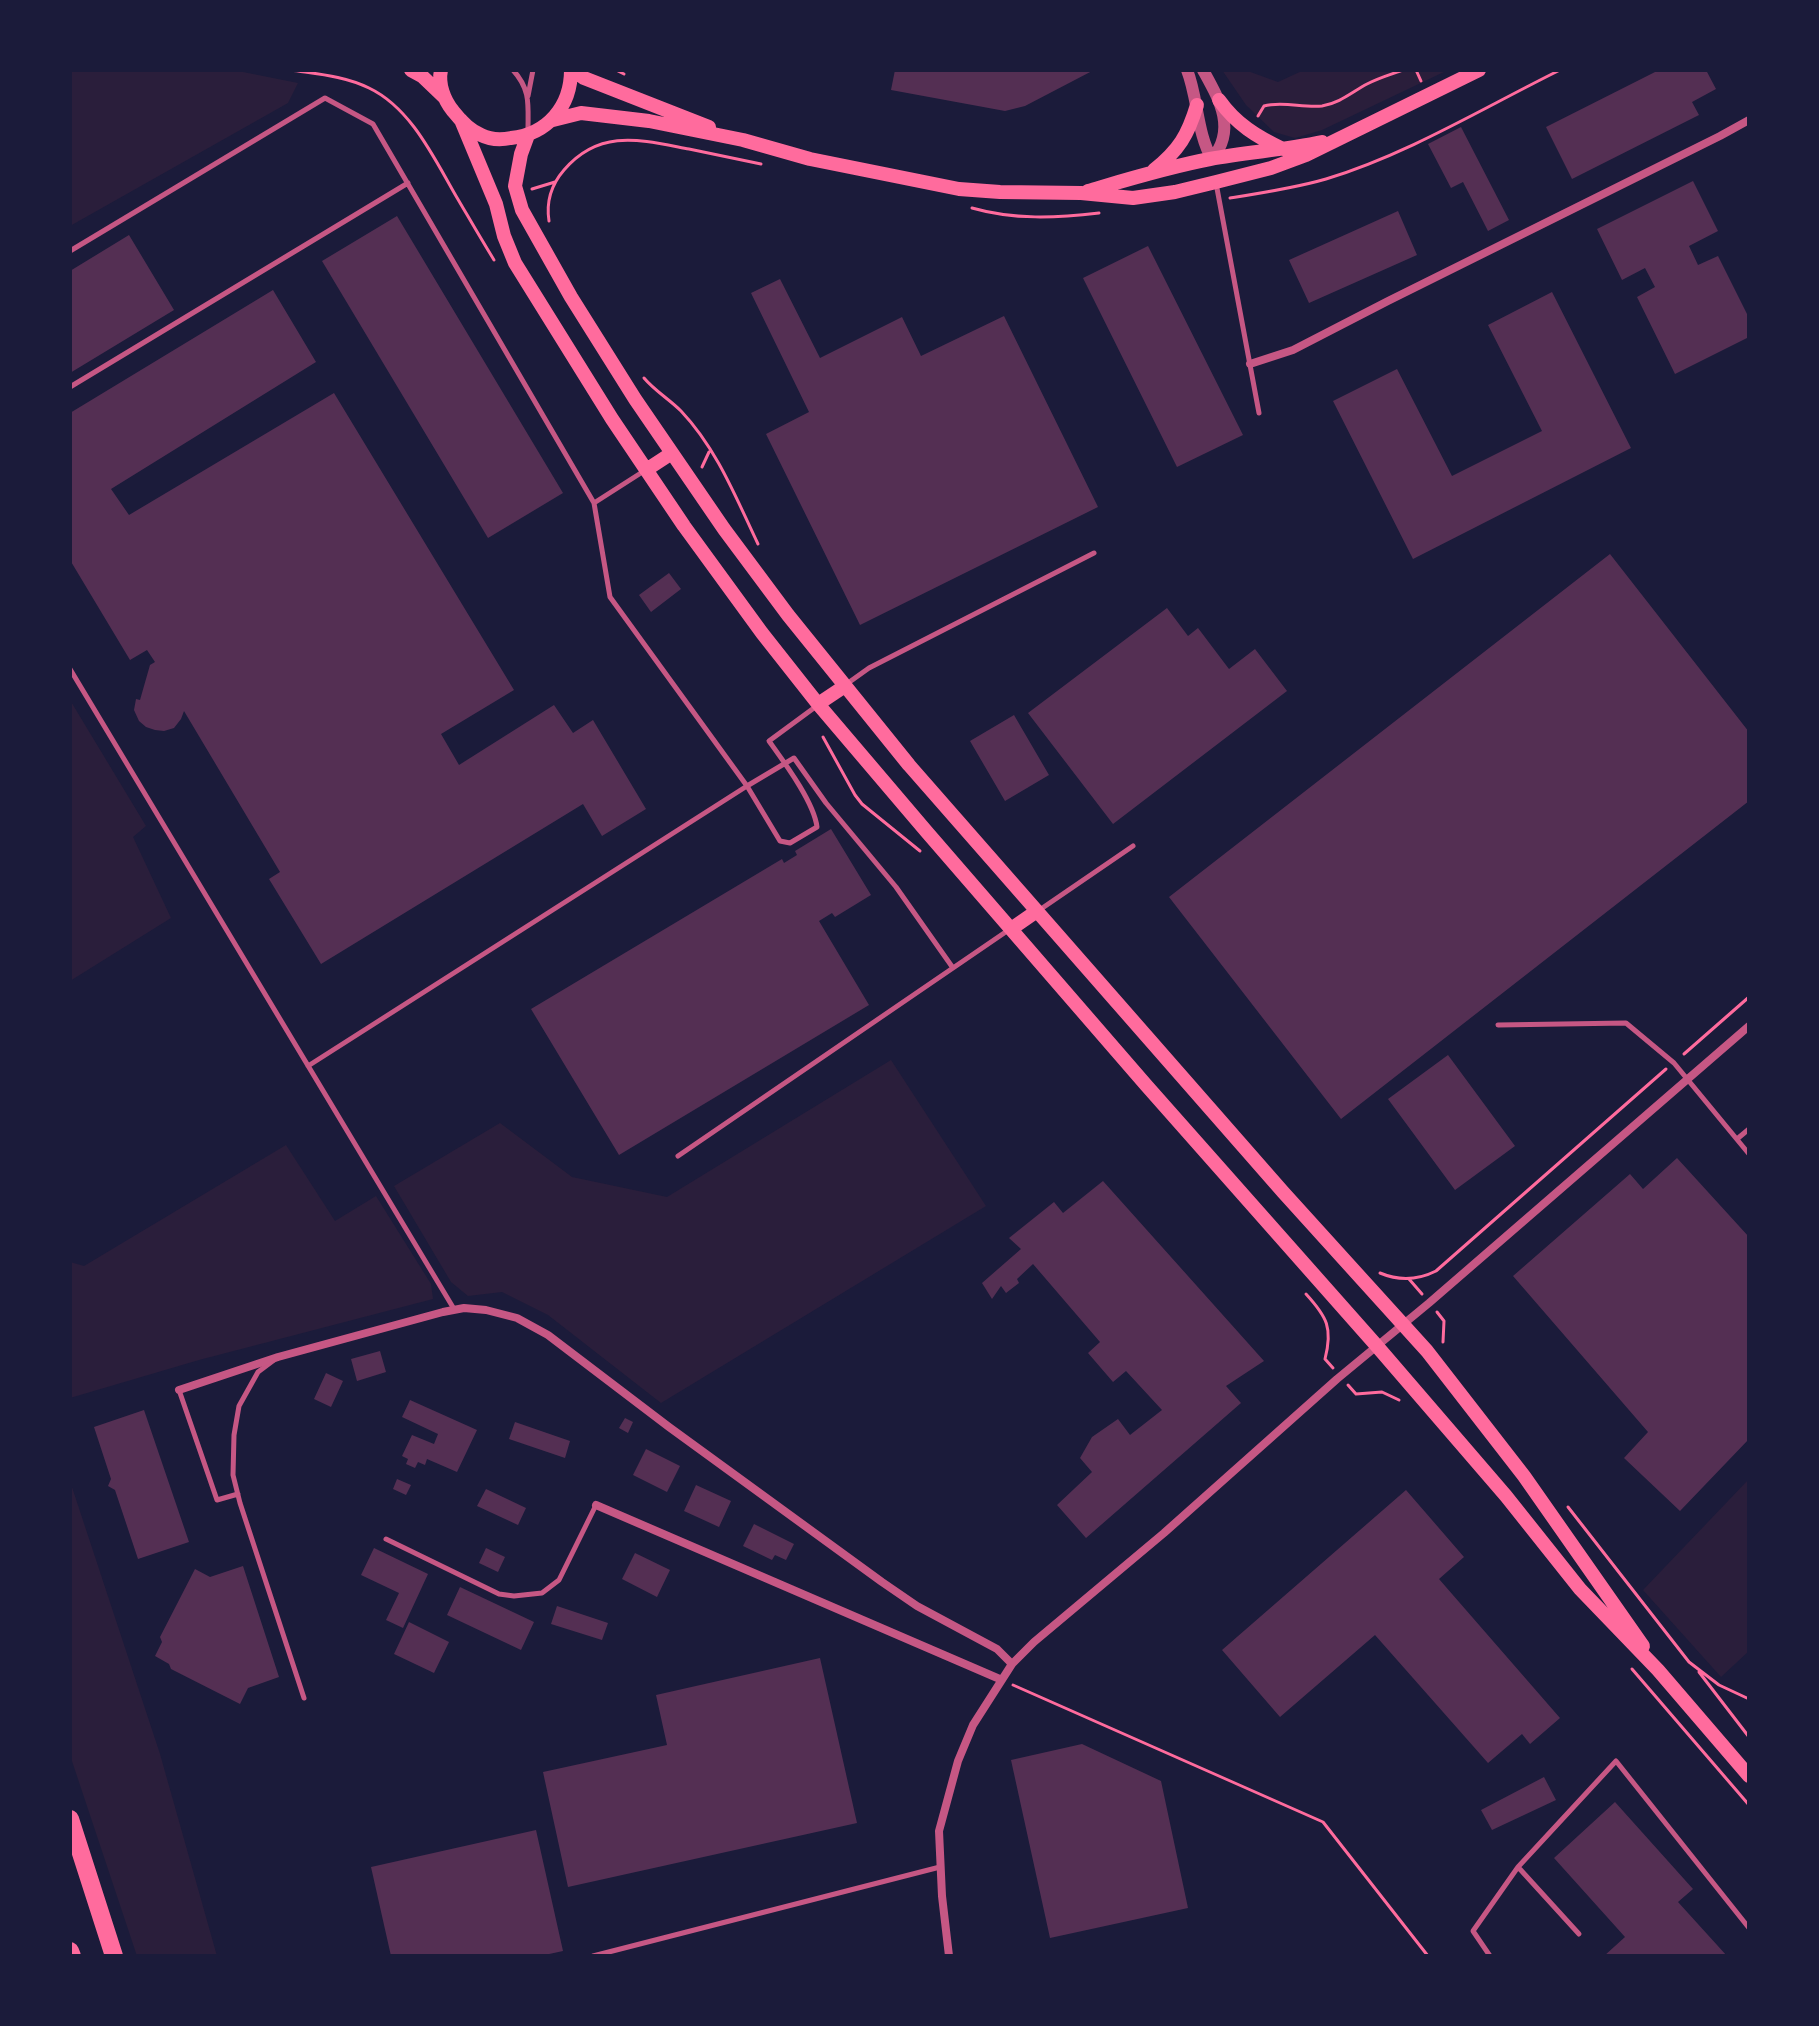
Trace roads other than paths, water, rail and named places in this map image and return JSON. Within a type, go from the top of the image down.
[{"type":"highway","points":[[70,1819],[114,1956]]},
{"type":"main road","points":[[411,70],[445,98]]},
{"type":"main road","points":[[441,70],[441,87],[450,108],[480,135],[493,139],[528,135],[553,120],[569,92],[572,70],[584,78],[743,140]]},
{"type":"main road","points":[[553,120],[593,113],[649,121],[743,140],[810,159],[959,189],[1133,198],[1175,192],[1271,168],[1306,155],[1479,70]]},
{"type":"main road","points":[[1219,100],[1238,123],[1284,149]]},
{"type":"main road","points":[[1153,171],[1182,142],[1197,105]]},
{"type":"main road","points":[[461,120],[496,204],[515,263],[684,526],[818,704],[907,810],[1376,1345],[1506,1496],[1580,1589],[1658,1670],[1749,1776]]},
{"type":"main road","points":[[528,135],[515,186],[522,210],[571,297],[694,487],[769,590],[909,765],[1283,1192],[1427,1351],[1524,1476],[1613,1600],[1658,1670]]},
{"type":"main road","points":[[1081,193],[1153,171],[1342,137]]},
{"type":"main road","points":[[1212,159],[1216,182]]},
{"type":"main road","points":[[646,470],[672,453]]},
{"type":"main road","points":[[818,704],[845,686]]},
{"type":"main road","points":[[1011,929],[1037,911]]},
{"type":"street","points":[[1187,70],[1206,149],[1212,159],[1224,138],[1223,119],[1219,100],[1203,70]]},
{"type":"street","points":[[1250,364],[1293,350],[1749,120]]},
{"type":"street","points":[[949,1956],[939,1831],[958,1761],[973,1725],[1012,1664],[1376,1345],[1749,1026]]},
{"type":"street","points":[[179,1390],[278,1357],[417,1318],[464,1308],[517,1318],[548,1335],[882,1582],[917,1606],[997,1649],[1012,1664]]},
{"type":"street","points":[[596,1505],[1002,1680]]},
{"type":"lane","points":[[513,70],[522,80],[528,97]]},
{"type":"lane","points":[[528,135],[528,97],[533,70]]},
{"type":"lane","points":[[70,251],[325,98],[373,124],[594,503],[610,597],[747,786],[780,841],[790,843],[817,827],[816,816],[769,741],[818,704]]},
{"type":"lane","points":[[1216,182],[1259,413]]},
{"type":"lane","points":[[70,387],[408,183]]},
{"type":"lane","points":[[594,503],[646,470]]},
{"type":"lane","points":[[845,686],[869,668],[1094,553]]},
{"type":"lane","points":[[70,669],[455,1310]]},
{"type":"lane","points":[[308,1066],[794,758],[826,803],[896,887],[953,968]]},
{"type":"lane","points":[[1037,911],[1133,846]]},
{"type":"lane","points":[[678,1156],[1011,929]]},
{"type":"lane","points":[[1498,1025],[1626,1023],[1674,1063],[1749,1154]]},
{"type":"lane","points":[[1737,1139],[1749,1129]]},
{"type":"lane","points":[[278,1357],[258,1372],[239,1406],[234,1435],[233,1475],[304,1698]]},
{"type":"lane","points":[[179,1390],[217,1500],[238,1494]]},
{"type":"lane","points":[[386,1539],[499,1594],[528,1596],[542,1593],[559,1580],[596,1505]]},
{"type":"lane","points":[[1490,1956],[1473,1931],[1518,1867],[1616,1761],[1749,1928]]},
{"type":"lane","points":[[593,1956],[941,1867]]},
{"type":"lane","points":[[1518,1867],[1579,1934]]}]
